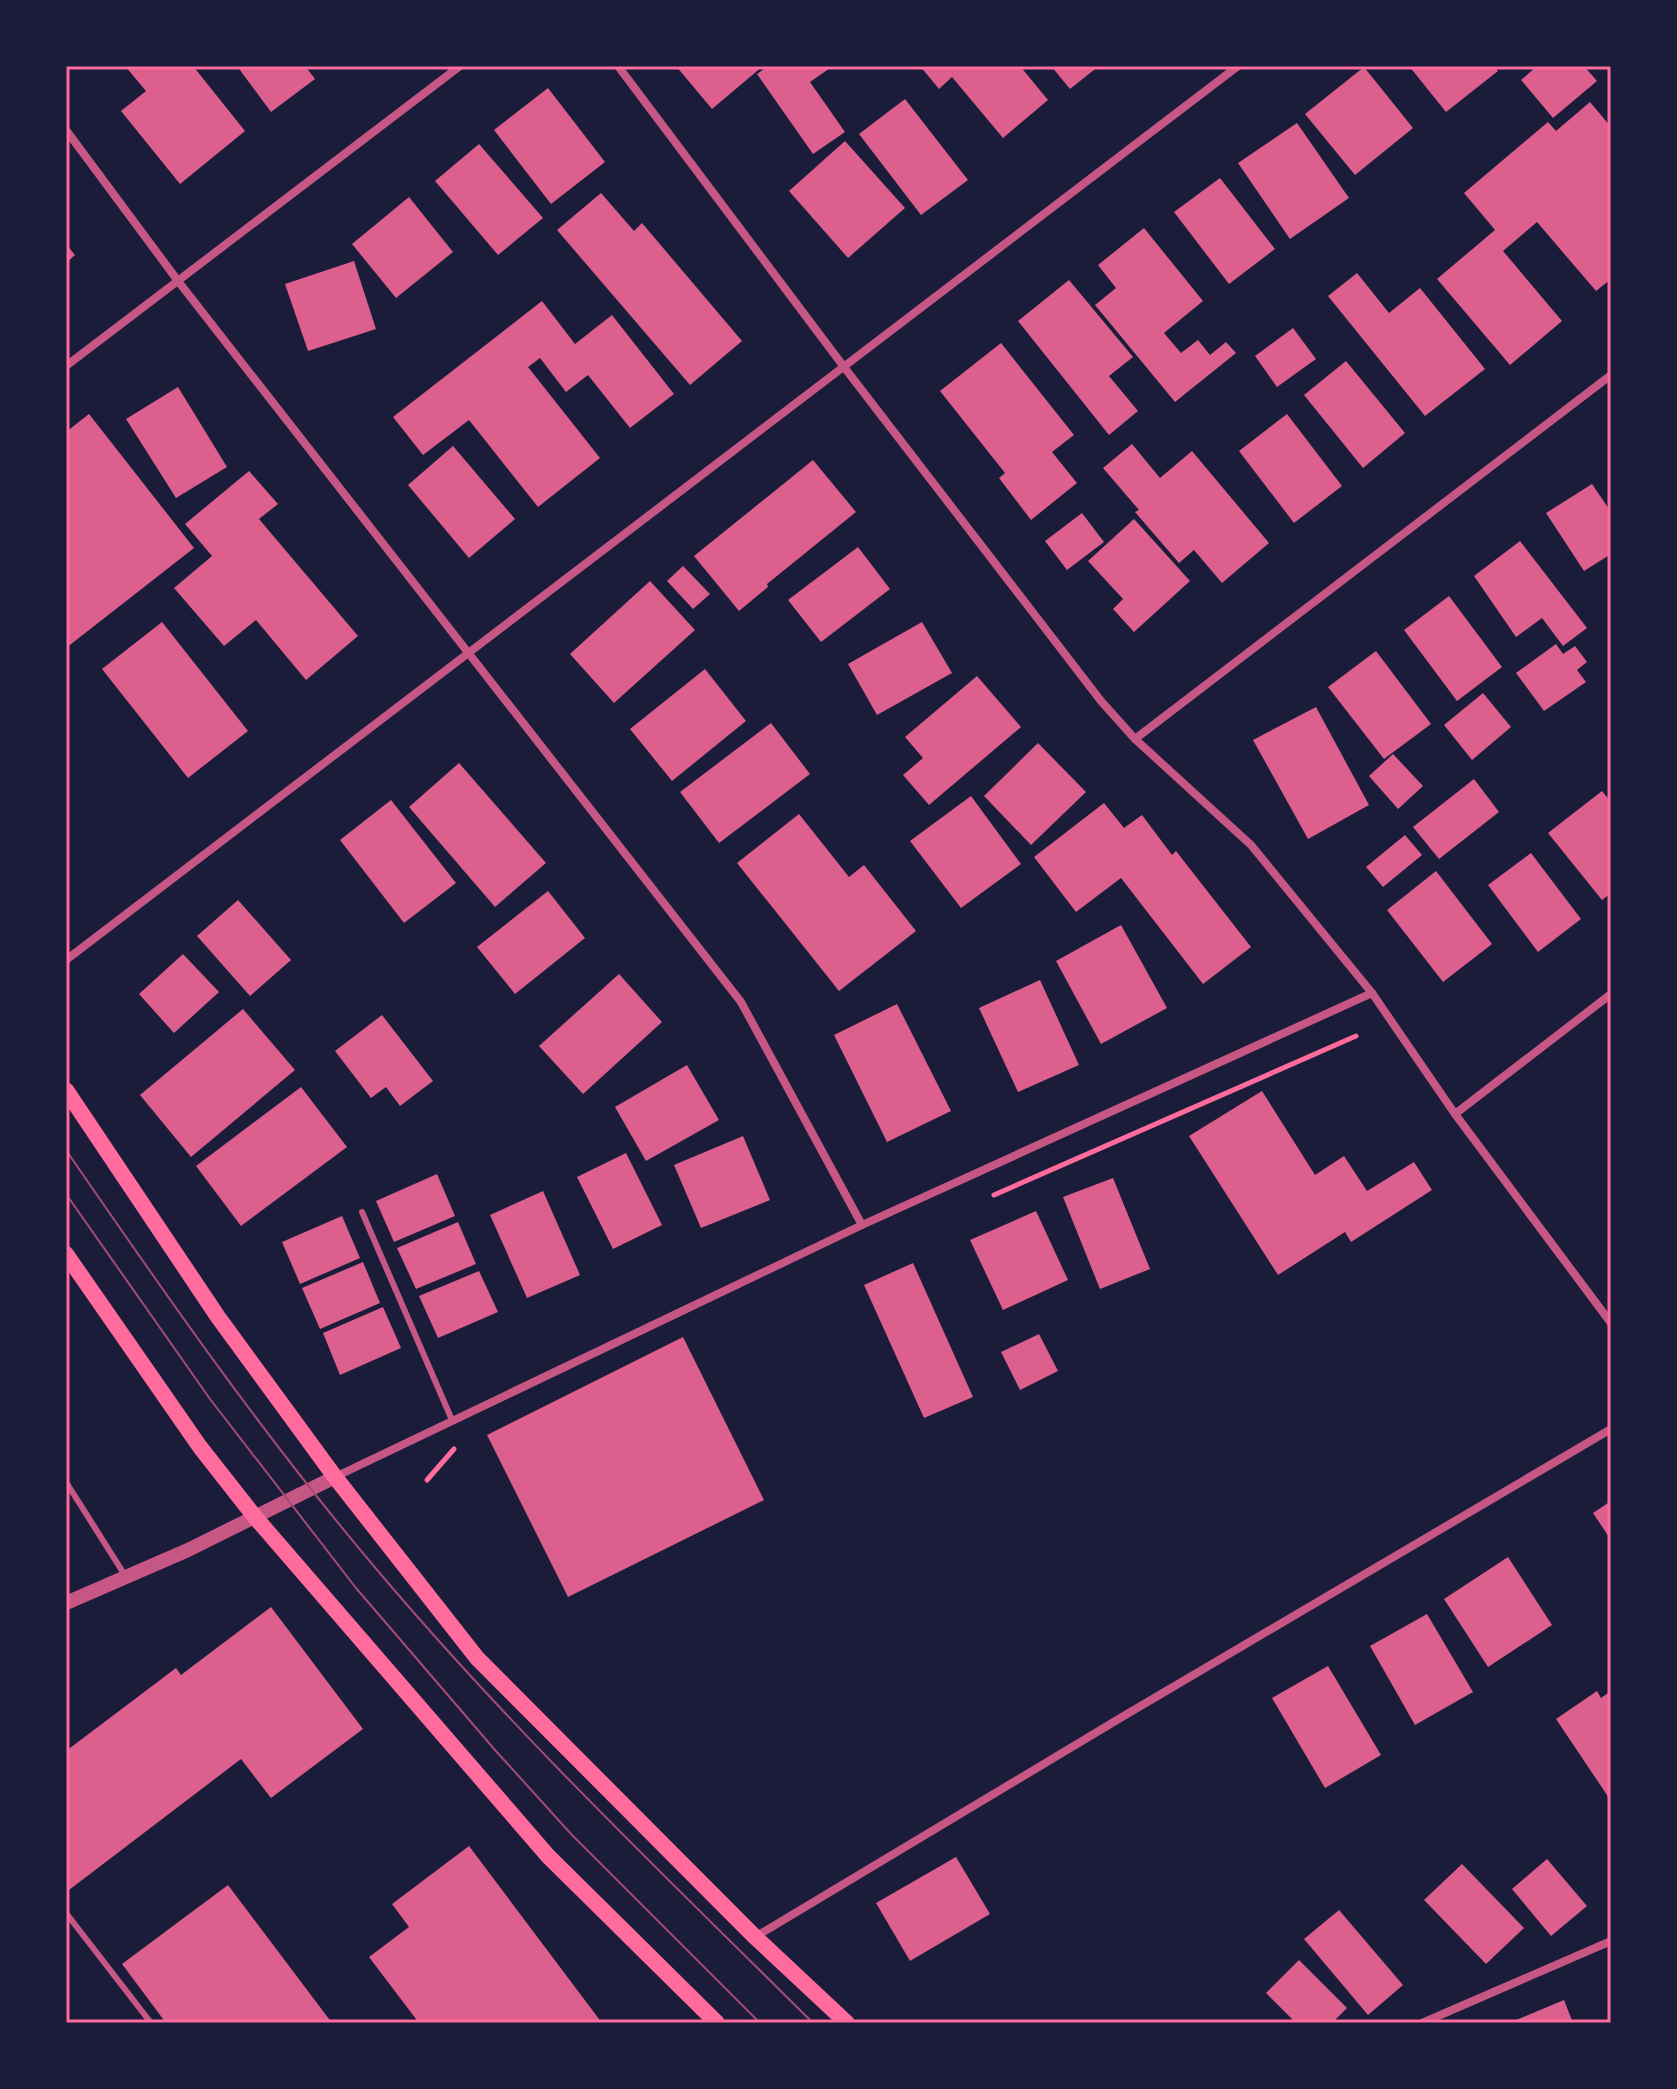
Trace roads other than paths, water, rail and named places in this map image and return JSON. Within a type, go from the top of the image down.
[{"type":"main road","points":[[66,1090],[218,1317],[335,1477],[477,1658],[755,1937],[847,2023]]},
{"type":"main road","points":[[66,1254],[200,1447],[255,1517],[548,1856],[717,2023]]},
{"type":"street","points":[[66,366],[460,66]]},
{"type":"street","points":[[618,66],[1101,701],[1135,739],[1251,845],[1372,993],[1455,1114],[1611,1323]]},
{"type":"street","points":[[66,960],[1238,66]]},
{"type":"street","points":[[66,130],[178,281],[741,1002],[862,1225]]},
{"type":"street","points":[[1135,739],[1611,375]]},
{"type":"street","points":[[66,1603],[188,1550],[452,1420],[862,1225],[1372,993]]},
{"type":"street","points":[[1455,1114],[1611,994]]},
{"type":"street","points":[[755,1937],[1611,1429]]},
{"type":"street","points":[[1422,2023],[1611,1941]]},
{"type":"lane","points":[[362,1212],[452,1420]]},
{"type":"lane","points":[[66,1482],[126,1577]]},
{"type":"lane","points":[[66,1913],[151,2023]]},
{"type":"tram line","points":[[66,1150],[256,1417],[378,1571],[536,1746],[813,2023]]},
{"type":"tram line","points":[[66,1194],[210,1399],[356,1588],[572,1835],[760,2023]]}]
